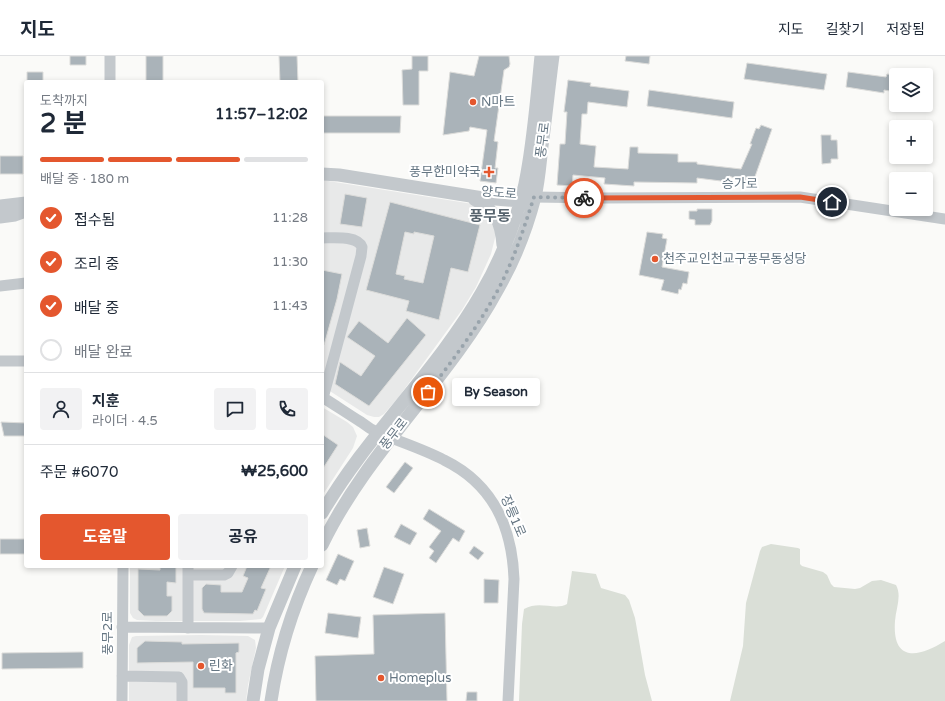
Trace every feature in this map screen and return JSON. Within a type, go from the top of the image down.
[{"type":"street","points":[[110,56],[110,80]]},
{"type":"street","name":"풍무로","points":[[324,541],[344,504],[486,312],[519,245],[526,198],[542,56]]},
{"type":"street","name":"풍무로","points":[[324,510],[353,465],[447,345],[483,292],[526,198],[540,162],[553,56]]},
{"type":"street","name":"양도로","points":[[324,169],[340,170],[477,192],[526,198]]},
{"type":"street","name":"양도로","points":[[324,174],[339,175],[467,195],[526,198]]},
{"type":"street","points":[[467,195],[487,207],[497,218],[502,230],[504,247]]},
{"type":"street","name":"승가로","points":[[526,198],[800,197],[945,218]]},
{"type":"street","points":[[0,206],[24,203]]},
{"type":"street","points":[[0,217],[15,215],[24,212]]},
{"type":"street","points":[[324,238],[352,239],[358,241],[362,247],[361,256],[324,394]]},
{"type":"street","points":[[0,286],[24,282]]},
{"type":"street","points":[[0,362],[24,361]]},
{"type":"street","name":"장릉1로","points":[[324,399],[378,433],[445,460],[464,471],[489,495],[504,523],[512,550],[514,579],[508,701]]},
{"type":"street","name":"풍무2로","points":[[122,701],[123,568]]},
{"type":"street","points":[[188,628],[188,570],[224,575],[228,573],[231,568]]},
{"type":"street","points":[[253,701],[258,669],[269,628],[294,568]]},
{"type":"street","points":[[271,701],[277,666],[286,633],[311,568]]},
{"type":"street","points":[[122,627],[269,628]]},
{"type":"street","points":[[122,676],[179,677],[182,682],[182,701]]},
{"type":"shaded area","points":[[324,180],[473,204],[489,213],[496,234],[491,254],[476,287],[462,310],[398,398],[384,414],[379,417],[367,415],[324,387]]},
{"type":"shaded area","points":[[324,408],[353,427],[357,436],[353,448],[324,493]]},
{"type":"shaded area","points":[[771,544],[800,549],[800,564],[802,566],[823,572],[827,575],[834,587],[855,589],[860,588],[872,581],[881,580],[896,585],[899,598],[895,621],[895,634],[898,644],[902,650],[909,653],[917,653],[935,647],[945,641],[945,701],[730,701],[743,646],[746,603],[760,551],[762,547]]},
{"type":"shaded area","points":[[130,568],[284,568],[261,619],[240,621],[156,621],[137,620],[133,618],[130,613]]},
{"type":"shaded area","points":[[572,571],[596,574],[601,588],[625,595],[629,600],[635,618],[645,675],[652,701],[519,701],[524,609],[536,605],[562,606],[567,604]]},
{"type":"shaded area","points":[[201,635],[248,636],[255,640],[256,648],[246,701],[129,701],[129,645],[132,637]]},
{"type":"building","points":[[70,56],[86,56],[86,65],[70,65]]},
{"type":"building","points":[[146,56],[163,56],[163,80],[146,80]]},
{"type":"building","points":[[279,56],[297,56],[298,80],[280,80]]},
{"type":"building","points":[[412,56],[428,56],[428,71],[419,71],[419,105],[403,105],[402,70],[412,69]]},
{"type":"building","name":"N마트","points":[[479,56],[509,56],[509,67],[504,70],[494,141],[498,142],[495,168],[498,168],[496,183],[480,181],[487,130],[470,127],[469,131],[443,135],[450,72],[474,76]]},
{"type":"building","points":[[626,56],[650,56],[649,64],[625,61]]},
{"type":"building","points":[[747,63],[827,74],[824,90],[744,79]]},
{"type":"building","points":[[27,72],[43,72],[43,80],[27,80]]},
{"type":"building","points":[[848,72],[886,77],[887,74],[889,74],[889,91],[884,90],[884,93],[846,87]]},
{"type":"building","points":[[568,80],[591,83],[590,86],[629,91],[627,107],[588,102],[587,114],[582,114],[580,144],[596,146],[594,167],[628,169],[630,147],[638,147],[638,153],[678,154],[678,162],[697,162],[697,164],[741,169],[752,144],[750,144],[756,128],[759,129],[761,125],[772,129],[752,185],[729,176],[729,182],[697,178],[697,183],[634,182],[634,186],[604,184],[605,178],[573,175],[572,186],[557,185],[560,144],[565,144],[567,112],[564,112]]},
{"type":"building","points":[[649,90],[734,102],[732,118],[647,106]]},
{"type":"building","points":[[324,116],[401,116],[400,133],[324,133]]},
{"type":"building","points":[[821,135],[831,135],[831,140],[837,140],[838,159],[831,159],[831,163],[822,164]]},
{"type":"building","points":[[0,156],[23,156],[23,174],[0,174]]},
{"type":"building","points":[[345,194],[367,198],[362,227],[340,224]]},
{"type":"building","points":[[390,202],[480,225],[468,272],[451,268],[439,320],[406,311],[409,301],[366,290]],"holes":[[[405,232],[414,234],[414,232],[434,236],[423,283],[404,279],[405,276],[396,274]]]},
{"type":"building","points":[[697,209],[712,209],[712,221],[710,225],[695,225],[695,220],[689,219],[689,211],[697,211]]},
{"type":"building","points":[[647,232],[663,234],[662,238],[667,239],[662,267],[689,272],[687,284],[683,283],[678,294],[661,290],[664,280],[639,275]]},
{"type":"building","points":[[324,270],[342,274],[337,299],[324,345]]},
{"type":"building","points":[[407,318],[426,335],[369,406],[335,384],[340,362],[361,376],[375,356],[347,337],[359,321],[388,343]]},
{"type":"building","points":[[1,422],[24,423],[24,436],[4,436]]},
{"type":"building","points":[[324,435],[338,445],[324,467]]},
{"type":"building","points":[[405,462],[413,468],[394,493],[386,487]]},
{"type":"building","points":[[429,509],[465,531],[459,542],[453,538],[436,563],[429,558],[434,551],[429,547],[441,531],[423,519]]},
{"type":"building","points":[[401,524],[417,533],[410,545],[394,537]]},
{"type":"building","points":[[367,528],[370,546],[360,548],[357,530]]},
{"type":"building","points":[[0,539],[24,539],[24,554],[0,554]]},
{"type":"building","points":[[474,546],[484,553],[478,560],[469,553]]},
{"type":"building","points":[[338,554],[354,561],[345,581],[340,579],[337,585],[326,580]]},
{"type":"building","points":[[384,567],[404,574],[393,604],[373,597]]},
{"type":"building","points":[[160,568],[176,568],[176,583],[167,582],[167,596],[172,596],[172,611],[167,616],[144,616],[138,610],[138,569],[160,570]]},
{"type":"building","points":[[246,568],[270,568],[261,588],[266,589],[257,611],[255,610],[253,614],[204,613],[202,609],[202,588],[206,584],[221,585],[221,592],[242,592],[248,578],[243,576]]},
{"type":"building","points":[[484,579],[499,580],[498,603],[484,603]]},
{"type":"building","points":[[328,613],[361,617],[358,638],[325,633]]},
{"type":"building","name":"Homeplus","points":[[445,613],[447,701],[316,701],[315,656],[374,654],[373,615]]},
{"type":"building","points":[[145,641],[182,642],[182,644],[239,643],[239,652],[236,653],[236,693],[225,693],[225,688],[193,688],[193,662],[137,663],[137,648]]},
{"type":"building","points":[[83,652],[83,668],[2,669],[2,653]]},
{"type":"building","points":[[467,692],[477,692],[477,701],[466,701]]},
{"type":"way so far","points":[[428,392],[486,312],[509,269],[519,245],[534,197],[584,198]]},
{"type":"place","name":"N마트","points":[[473,102]]},
{"type":"place","name":"풍무한미약국","points":[[489,172]]},
{"type":"place","name":"천주교인천교구풍무동성당","points":[[655,259]]},
{"type":"place","name":"By Season","points":[[428,392]]},
{"type":"place","name":"린화","points":[[201,666]]},
{"type":"place","name":"Homeplus","points":[[381,678]]},
{"type":"district","name":"풍무동","points":[[490,216]]},
{"type":"route","points":[[584,198],[800,197],[832,202]]}]
